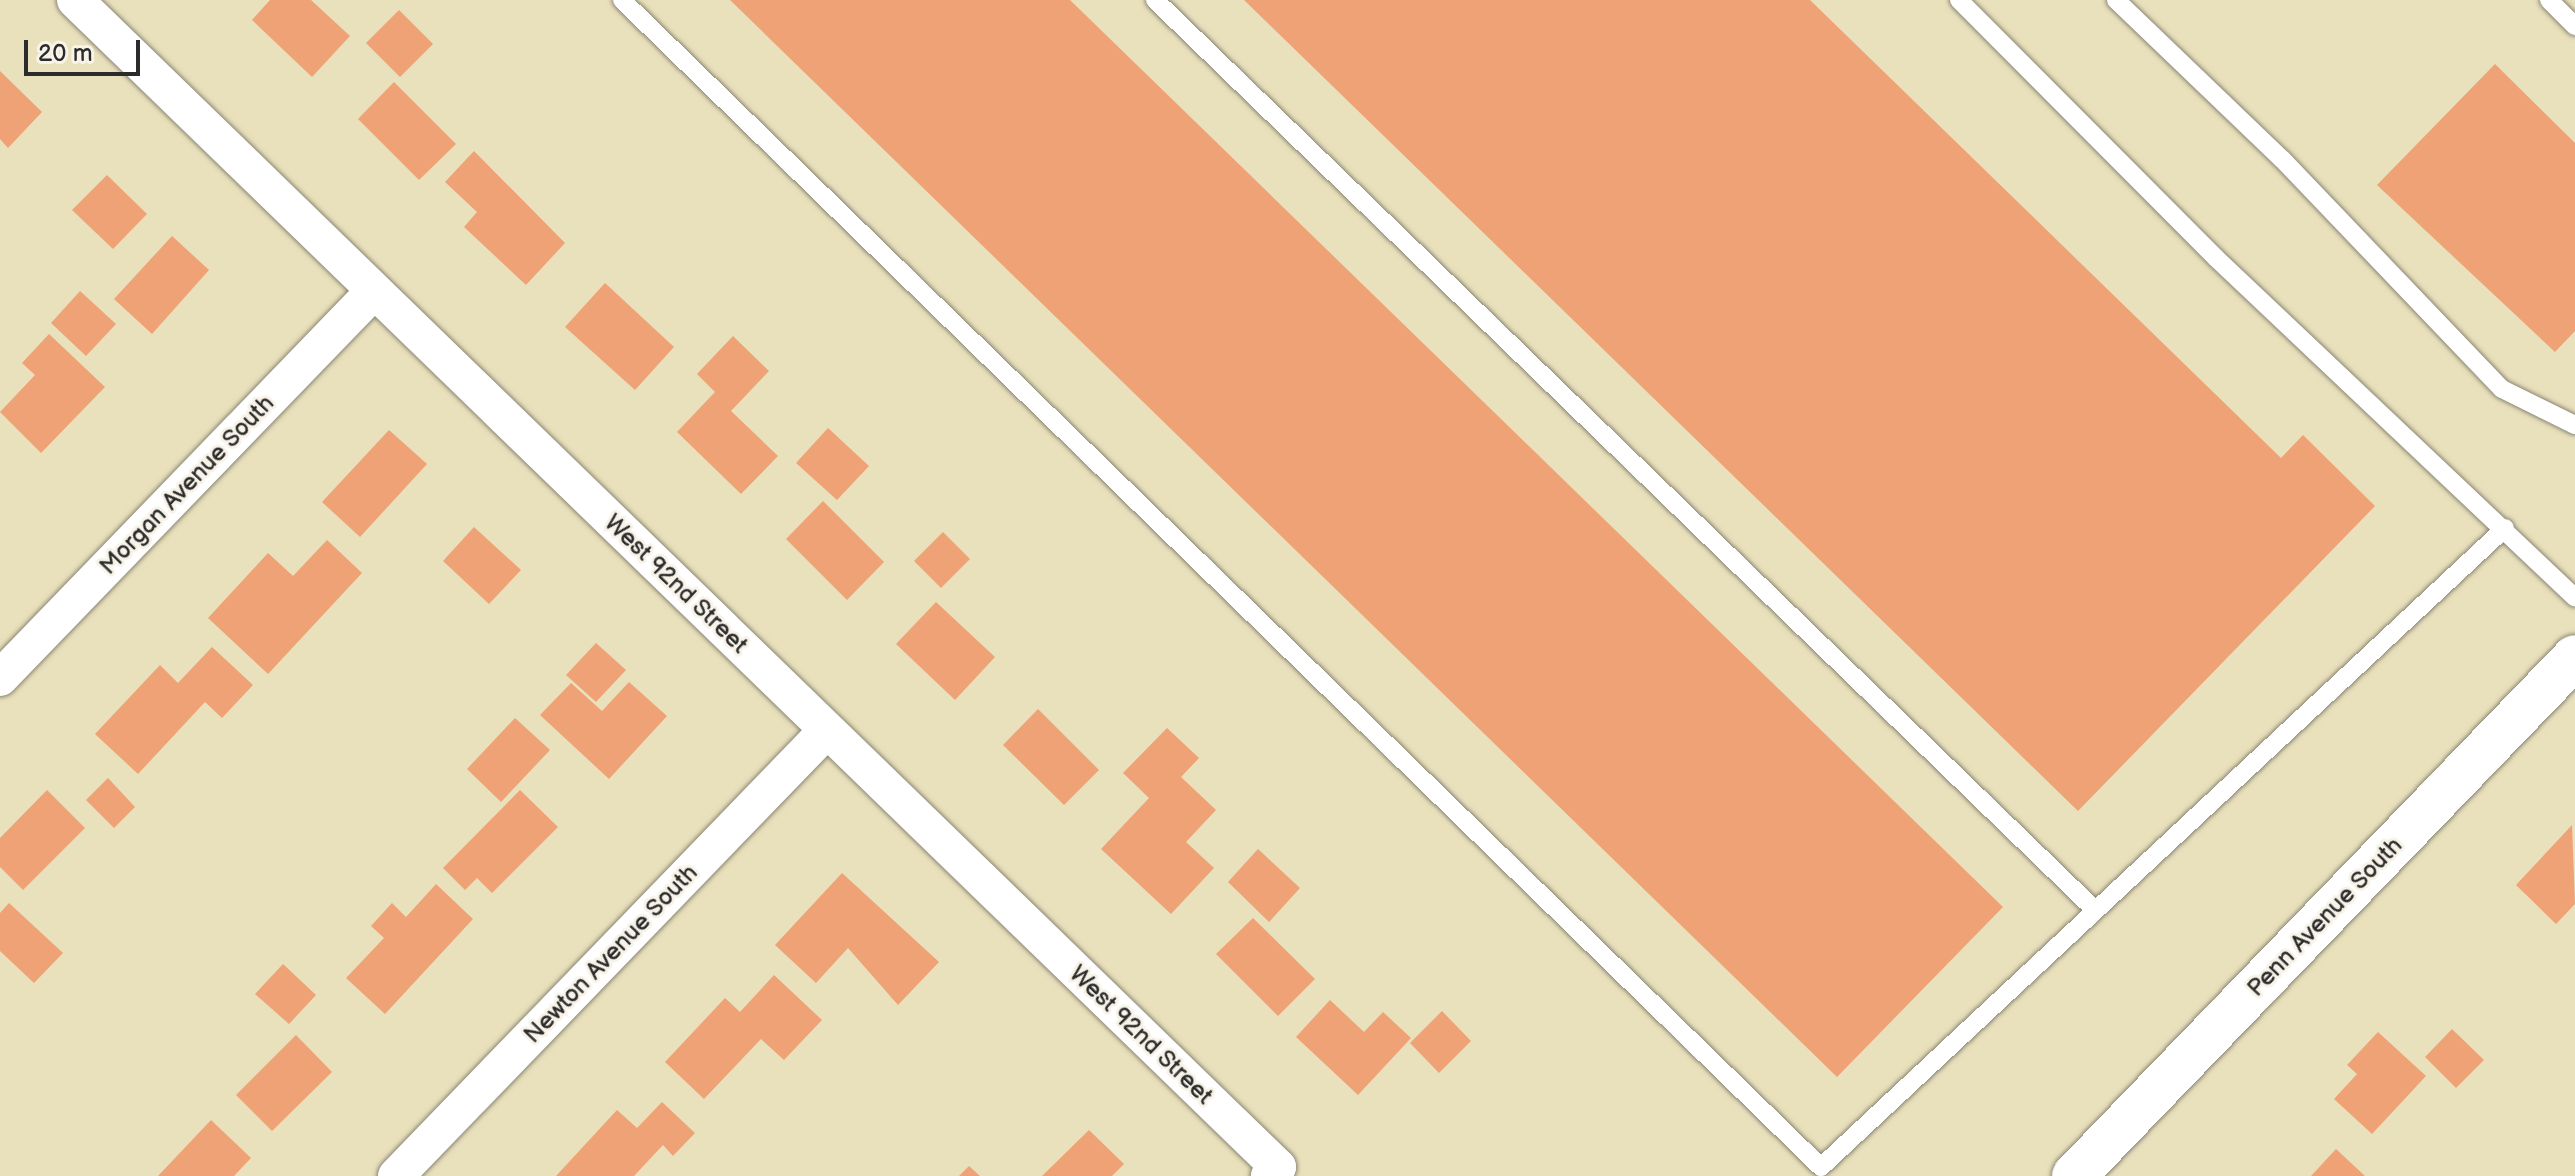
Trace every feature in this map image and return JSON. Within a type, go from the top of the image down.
[{"type":"main road","name":"Penn Avenue South","points":[[2074,1176],[2575,657]]},
{"type":"street","name":"West 92nd Street","points":[[75,0],[826,731],[1273,1172]]},
{"type":"street","name":"Morgan Avenue South","points":[[0,678],[374,291]]},
{"type":"street","name":"Newton Avenue South","points":[[396,1176],[826,731]]},
{"type":"lane","points":[[622,0],[1822,1172],[2095,910],[2505,528]]},
{"type":"lane","points":[[1155,0],[2095,910]]},
{"type":"lane","points":[[1959,0],[2216,258],[2575,597]]},
{"type":"lane","points":[[2116,0],[2282,159],[2502,389],[2575,425]]},
{"type":"lane","points":[[2549,0],[2575,26]]},
{"type":"building","points":[[270,0],[311,0],[350,36],[312,77],[252,20]]},
{"type":"building","points":[[730,0],[1070,0],[2003,907],[1837,1077]]},
{"type":"building","points":[[1244,0],[1810,0],[2281,458],[2303,435],[2375,506],[2078,811]]},
{"type":"building","points":[[399,10],[433,44],[400,77],[366,43]]},
{"type":"building","points":[[2495,64],[2575,143],[2575,331],[2555,352],[2377,185]]},
{"type":"building","points":[[0,71],[42,112],[8,148],[0,139]]},
{"type":"building","points":[[394,82],[456,144],[419,180],[358,119]]},
{"type":"building","points":[[474,151],[565,243],[526,285],[464,227],[477,212],[445,182]]},
{"type":"building","points":[[107,175],[147,214],[113,249],[72,210]]},
{"type":"building","points":[[172,236],[209,270],[152,334],[114,299]]},
{"type":"building","points":[[605,283],[674,347],[635,390],[565,327]]},
{"type":"building","points":[[80,291],[116,324],[86,356],[51,323]]},
{"type":"building","points":[[49,334],[105,387],[41,453],[0,412],[35,375],[22,363]]},
{"type":"building","points":[[733,336],[769,371],[731,411],[778,456],[741,494],[677,432],[715,392],[697,374]]},
{"type":"building","points":[[828,428],[869,466],[837,500],[796,463]]},
{"type":"building","points":[[389,430],[427,464],[360,537],[322,502]]},
{"type":"building","points":[[823,501],[884,562],[847,600],[786,539]]},
{"type":"building","points":[[474,527],[521,570],[489,604],[443,561]]},
{"type":"building","points":[[943,532],[970,559],[941,588],[914,561]]},
{"type":"building","points":[[327,540],[362,573],[268,674],[208,618],[268,553],[293,576]]},
{"type":"building","points":[[936,602],[995,657],[955,700],[896,644]]},
{"type":"building","points":[[596,643],[626,670],[596,702],[566,675]]},
{"type":"building","points":[[212,647],[253,685],[222,718],[205,702],[138,774],[95,734],[160,665],[178,683]]},
{"type":"building","points":[[629,682],[667,716],[609,779],[540,715],[571,683],[602,711]]},
{"type":"building","points":[[1038,709],[1099,770],[1064,805],[1003,745]]},
{"type":"building","points":[[515,718],[550,750],[501,802],[467,769]]},
{"type":"building","points":[[1167,728],[1199,758],[1181,777],[1216,810],[1186,842],[1214,868],[1171,914],[1101,849],[1149,798],[1123,773]]},
{"type":"building","points":[[108,778],[135,807],[114,828],[86,800]]},
{"type":"building","points":[[47,790],[85,828],[23,890],[0,867],[0,838]]},
{"type":"building","points":[[520,790],[558,827],[492,893],[477,878],[465,890],[443,868]]},
{"type":"building","points":[[2572,825],[2575,904],[2556,924],[2516,885]]},
{"type":"building","points":[[1258,849],[1300,888],[1269,922],[1228,882]]},
{"type":"building","points":[[842,873],[939,962],[898,1005],[848,948],[816,983],[775,945]]},
{"type":"building","points":[[436,884],[473,919],[385,1014],[346,978],[384,938],[371,926],[392,903],[406,917]]},
{"type":"building","points":[[9,903],[63,953],[34,983],[0,951],[0,913]]},
{"type":"building","points":[[1253,918],[1315,979],[1278,1016],[1216,954]]},
{"type":"building","points":[[283,964],[316,995],[289,1024],[255,994]]},
{"type":"building","points":[[774,975],[822,1020],[784,1060],[761,1039],[704,1099],[665,1062],[725,998],[740,1012]]},
{"type":"building","points":[[1330,1000],[1364,1032],[1383,1012],[1411,1038],[1358,1095],[1296,1037]]},
{"type":"building","points":[[1442,1011],[1471,1041],[1439,1073],[1410,1043]]},
{"type":"building","points":[[2452,1029],[2484,1060],[2456,1088],[2425,1057]]},
{"type":"building","points":[[2378,1032],[2426,1076],[2372,1134],[2334,1099],[2357,1074],[2347,1065]]},
{"type":"building","points":[[296,1035],[332,1072],[272,1131],[236,1095]]},
{"type":"building","points":[[662,1102],[695,1133],[673,1156],[663,1145],[634,1176],[556,1176],[617,1110],[637,1128]]},
{"type":"building","points":[[211,1120],[251,1158],[234,1176],[158,1176]]},
{"type":"building","points":[[1089,1130],[1124,1164],[1112,1176],[1042,1176]]},
{"type":"building","points":[[2336,1149],[2365,1176],[2311,1176]]},
{"type":"building","points":[[969,1166],[980,1176],[959,1176]]}]
